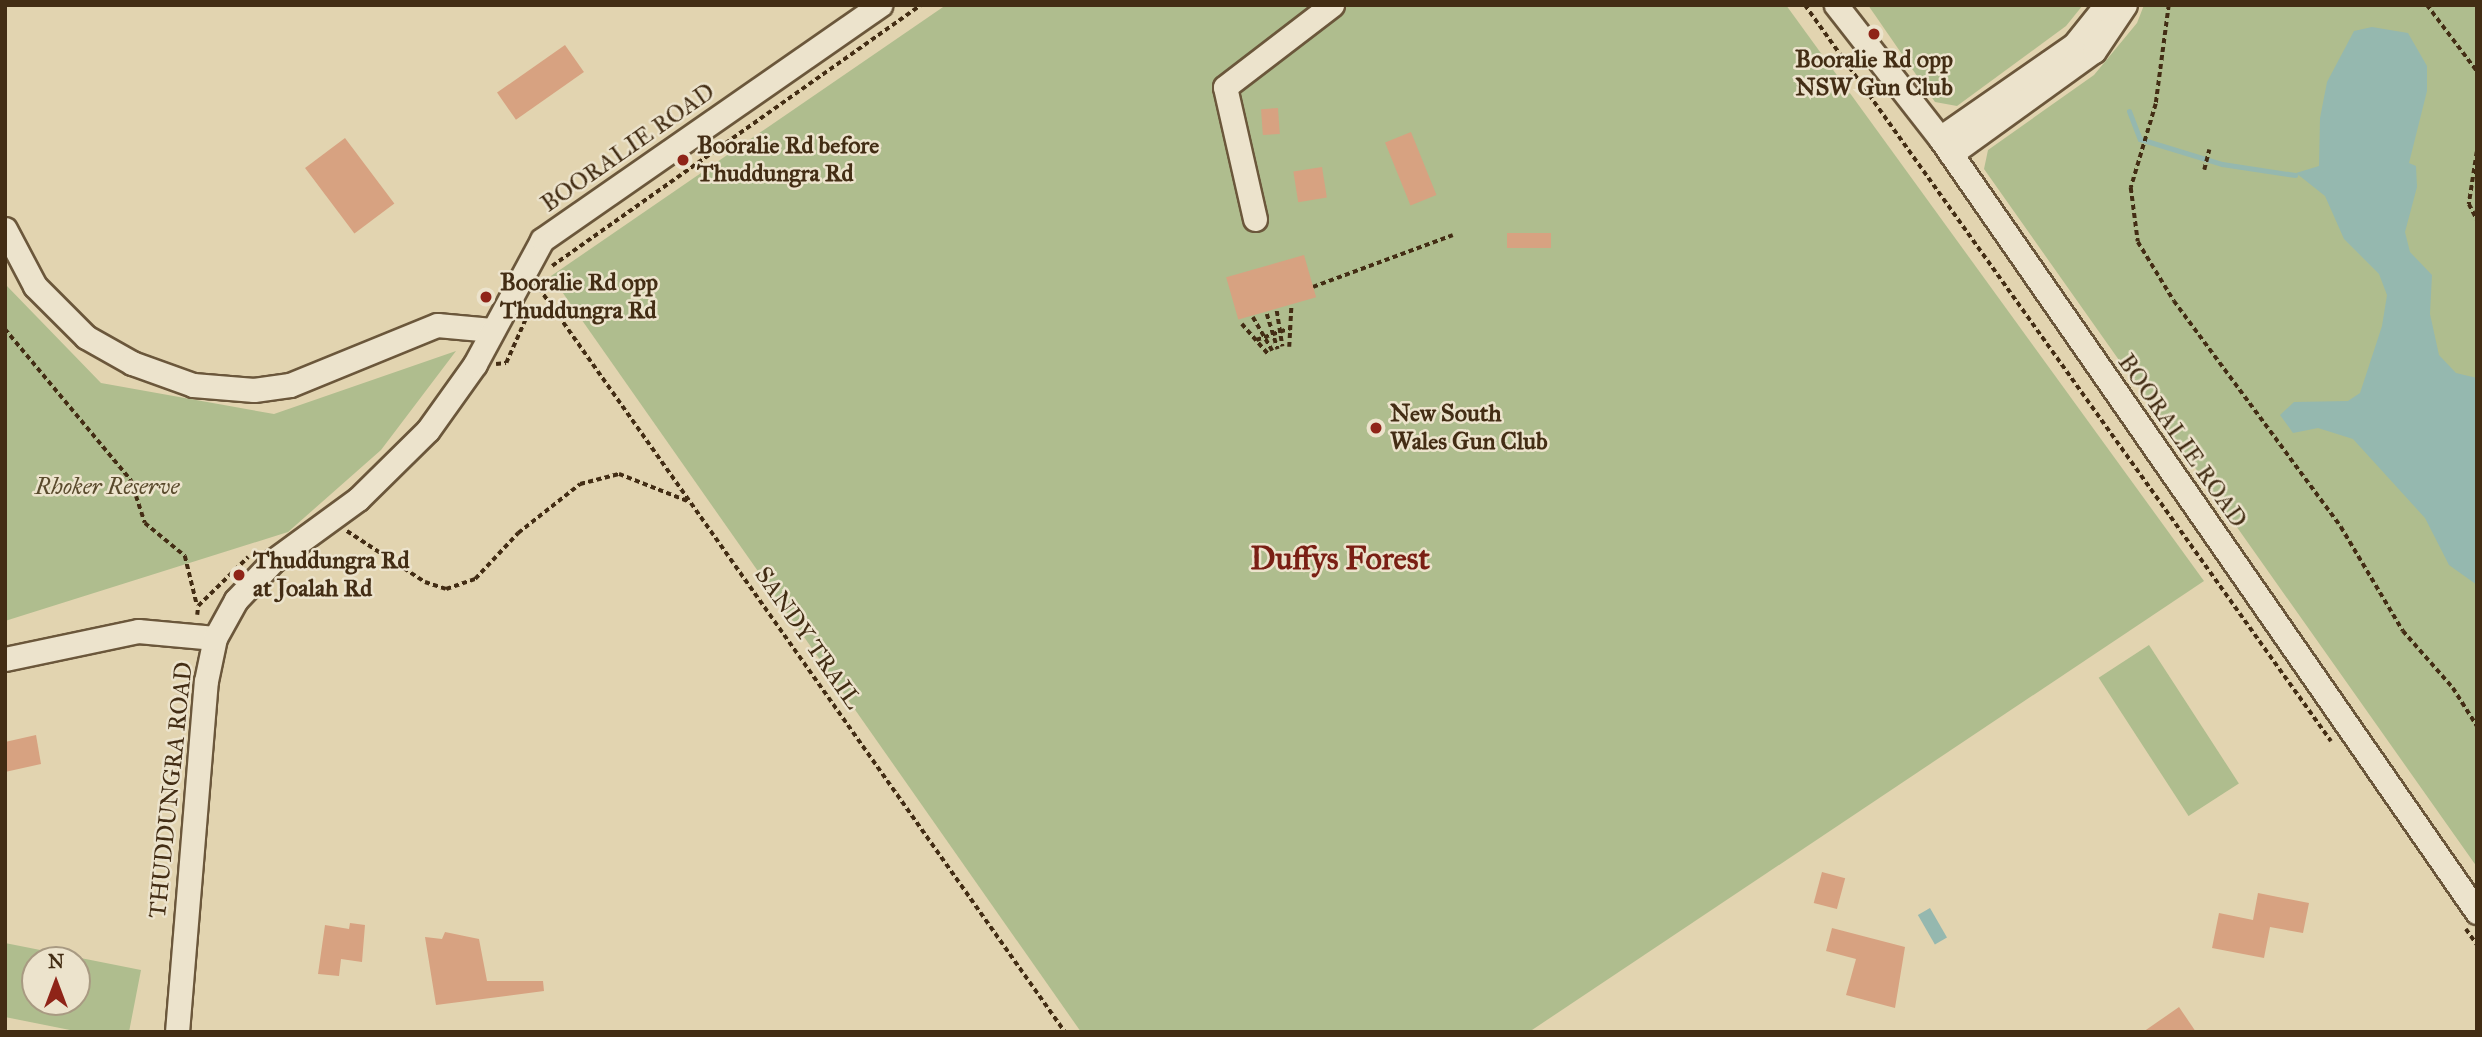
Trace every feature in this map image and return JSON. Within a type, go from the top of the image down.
[{"type":"street","name":"BOORALIE ROAD","points":[[492,330],[538,270],[560,225],[880,5]]},
{"type":"street","points":[[1255,219],[1225,87],[1332,5]]},
{"type":"street","name":"BOORALIE ROAD","points":[[1836,5],[1946,146],[2469,917]]},
{"type":"street","points":[[1946,146],[2074,45],[2106,5]]},
{"type":"street","points":[[1946,146],[2094,51],[2125,5]]},
{"type":"street","points":[[5,229],[35,286],[86,337],[132,363],[192,385],[254,390],[290,385],[437,325],[492,330]]},
{"type":"street","name":"THUDDUNGRA ROAD","points":[[177,1032],[205,635],[254,578],[330,520],[410,450],[475,364],[492,330]]},
{"type":"street","points":[[5,659],[138,631],[205,635]]},
{"type":"path","points":[[475,364],[506,363],[539,288],[538,270],[921,5]]},
{"type":"path","points":[[1805,5],[2339,752]]},
{"type":"path","points":[[2169,5],[2149,129],[2131,208],[2134,233],[2148,261],[2341,527],[2403,631],[2453,688],[2477,726]]},
{"type":"path","points":[[2427,5],[2477,71]]},
{"type":"path","points":[[2204,170],[2209,150]]},
{"type":"path","points":[[2477,152],[2469,204],[2477,220]]},
{"type":"path","points":[[1313,287],[1437,236],[1438,241],[1452,235]]},
{"type":"path","name":"SANDY TRAIL","points":[[538,270],[539,288],[1065,1032]]},
{"type":"path","points":[[1289,347],[1292,308]]},
{"type":"path","points":[[1277,311],[1283,347]]},
{"type":"path","points":[[1252,317],[1275,350],[1274,337],[1266,314]]},
{"type":"path","points":[[1242,324],[1269,355]]},
{"type":"path","points":[[1256,340],[1262,334],[1290,328]]},
{"type":"path","points":[[5,329],[131,480],[145,523],[185,556],[205,635]]},
{"type":"path","points":[[1261,346],[1274,337],[1290,336]]},
{"type":"path","points":[[330,520],[425,582],[446,589],[475,579],[518,533],[580,484],[619,474],[691,503]]},
{"type":"path","points":[[198,606],[237,564],[260,549]]},
{"type":"path","points":[[2469,917],[2477,944]]},
{"type":"green space","name":"New South Wales Gun Club","points":[[946,5],[1786,5],[2204,581],[1529,1032],[1081,1032],[551,276]]},
{"type":"green space","points":[[1868,5],[2083,5],[2066,26],[1957,106],[1935,102]]},
{"type":"green space","points":[[2144,5],[2477,5],[2477,867],[1984,169],[1988,150],[2094,75],[2137,23]]},
{"type":"green space","name":"Rhoker Reserve","points":[[5,284],[101,383],[274,414],[456,351],[381,450],[288,532],[5,621]]},
{"type":"green space","points":[[2149,645],[2239,783],[2189,816],[2099,678]]},
{"type":"green space","points":[[5,943],[21,946],[21,1016],[91,1016],[91,960],[141,970],[129,1032],[80,1032],[5,1017]]},
{"type":"water","points":[[2372,27],[2408,33],[2427,66],[2427,91],[2409,163],[2416,166],[2417,187],[2405,232],[2410,252],[2432,275],[2430,314],[2439,355],[2456,373],[2477,378],[2477,585],[2449,565],[2425,518],[2353,439],[2318,428],[2293,433],[2280,415],[2294,402],[2348,401],[2360,393],[2382,326],[2387,295],[2379,274],[2344,239],[2325,196],[2296,173],[2319,166],[2320,118],[2327,82],[2354,31]]},
{"type":"water","points":[[1930,908],[1947,937],[1935,944],[1918,915]]},
{"type":"building","points":[[565,45],[584,72],[516,120],[497,93]]},
{"type":"building","points":[[1278,108],[1280,134],[1263,135],[1261,109]]},
{"type":"building","points":[[1411,132],[1436,195],[1411,206],[1385,142]]},
{"type":"building","points":[[345,138],[394,203],[354,234],[305,168]]},
{"type":"building","points":[[1322,167],[1327,198],[1298,202],[1293,172]]},
{"type":"building","points":[[1507,233],[1551,233],[1551,248],[1507,248]]},
{"type":"building","points":[[1304,255],[1316,297],[1238,320],[1226,277]]},
{"type":"building","points":[[36,735],[41,764],[5,772],[5,742]]},
{"type":"building","points":[[1822,872],[1845,878],[1837,909],[1814,903]]},
{"type":"building","points":[[2258,893],[2309,903],[2303,933],[2270,927],[2264,958],[2212,948],[2219,913],[2253,920]]},
{"type":"building","points":[[350,923],[365,925],[362,962],[341,959],[339,976],[318,974],[325,925],[349,929]]},
{"type":"building","points":[[1832,928],[1905,947],[1895,1008],[1846,995],[1856,959],[1826,951]]},
{"type":"building","points":[[445,932],[479,939],[487,981],[543,981],[544,991],[436,1005],[425,937],[442,939]]},
{"type":"building","points":[[2179,1007],[2196,1032],[2143,1032]]},
{"type":"waterway","points":[[2129,111],[2140,139],[2222,164],[2295,175]]},
{"type":"place","name":"Booralie Rd opp NSW Gun Club","points":[[1874,34]]},
{"type":"place","name":"Booralie Rd before Thuddungra Rd","points":[[683,160]]},
{"type":"place","name":"Booralie Rd opp Thuddungra Rd","points":[[486,297]]},
{"type":"place","name":"New South Wales Gun Club","points":[[1376,428]]},
{"type":"place","name":"Thuddungra Rd at Joalah Rd","points":[[239,575]]},
{"type":"district","name":"Duffys Forest","points":[[1340,559]]}]
